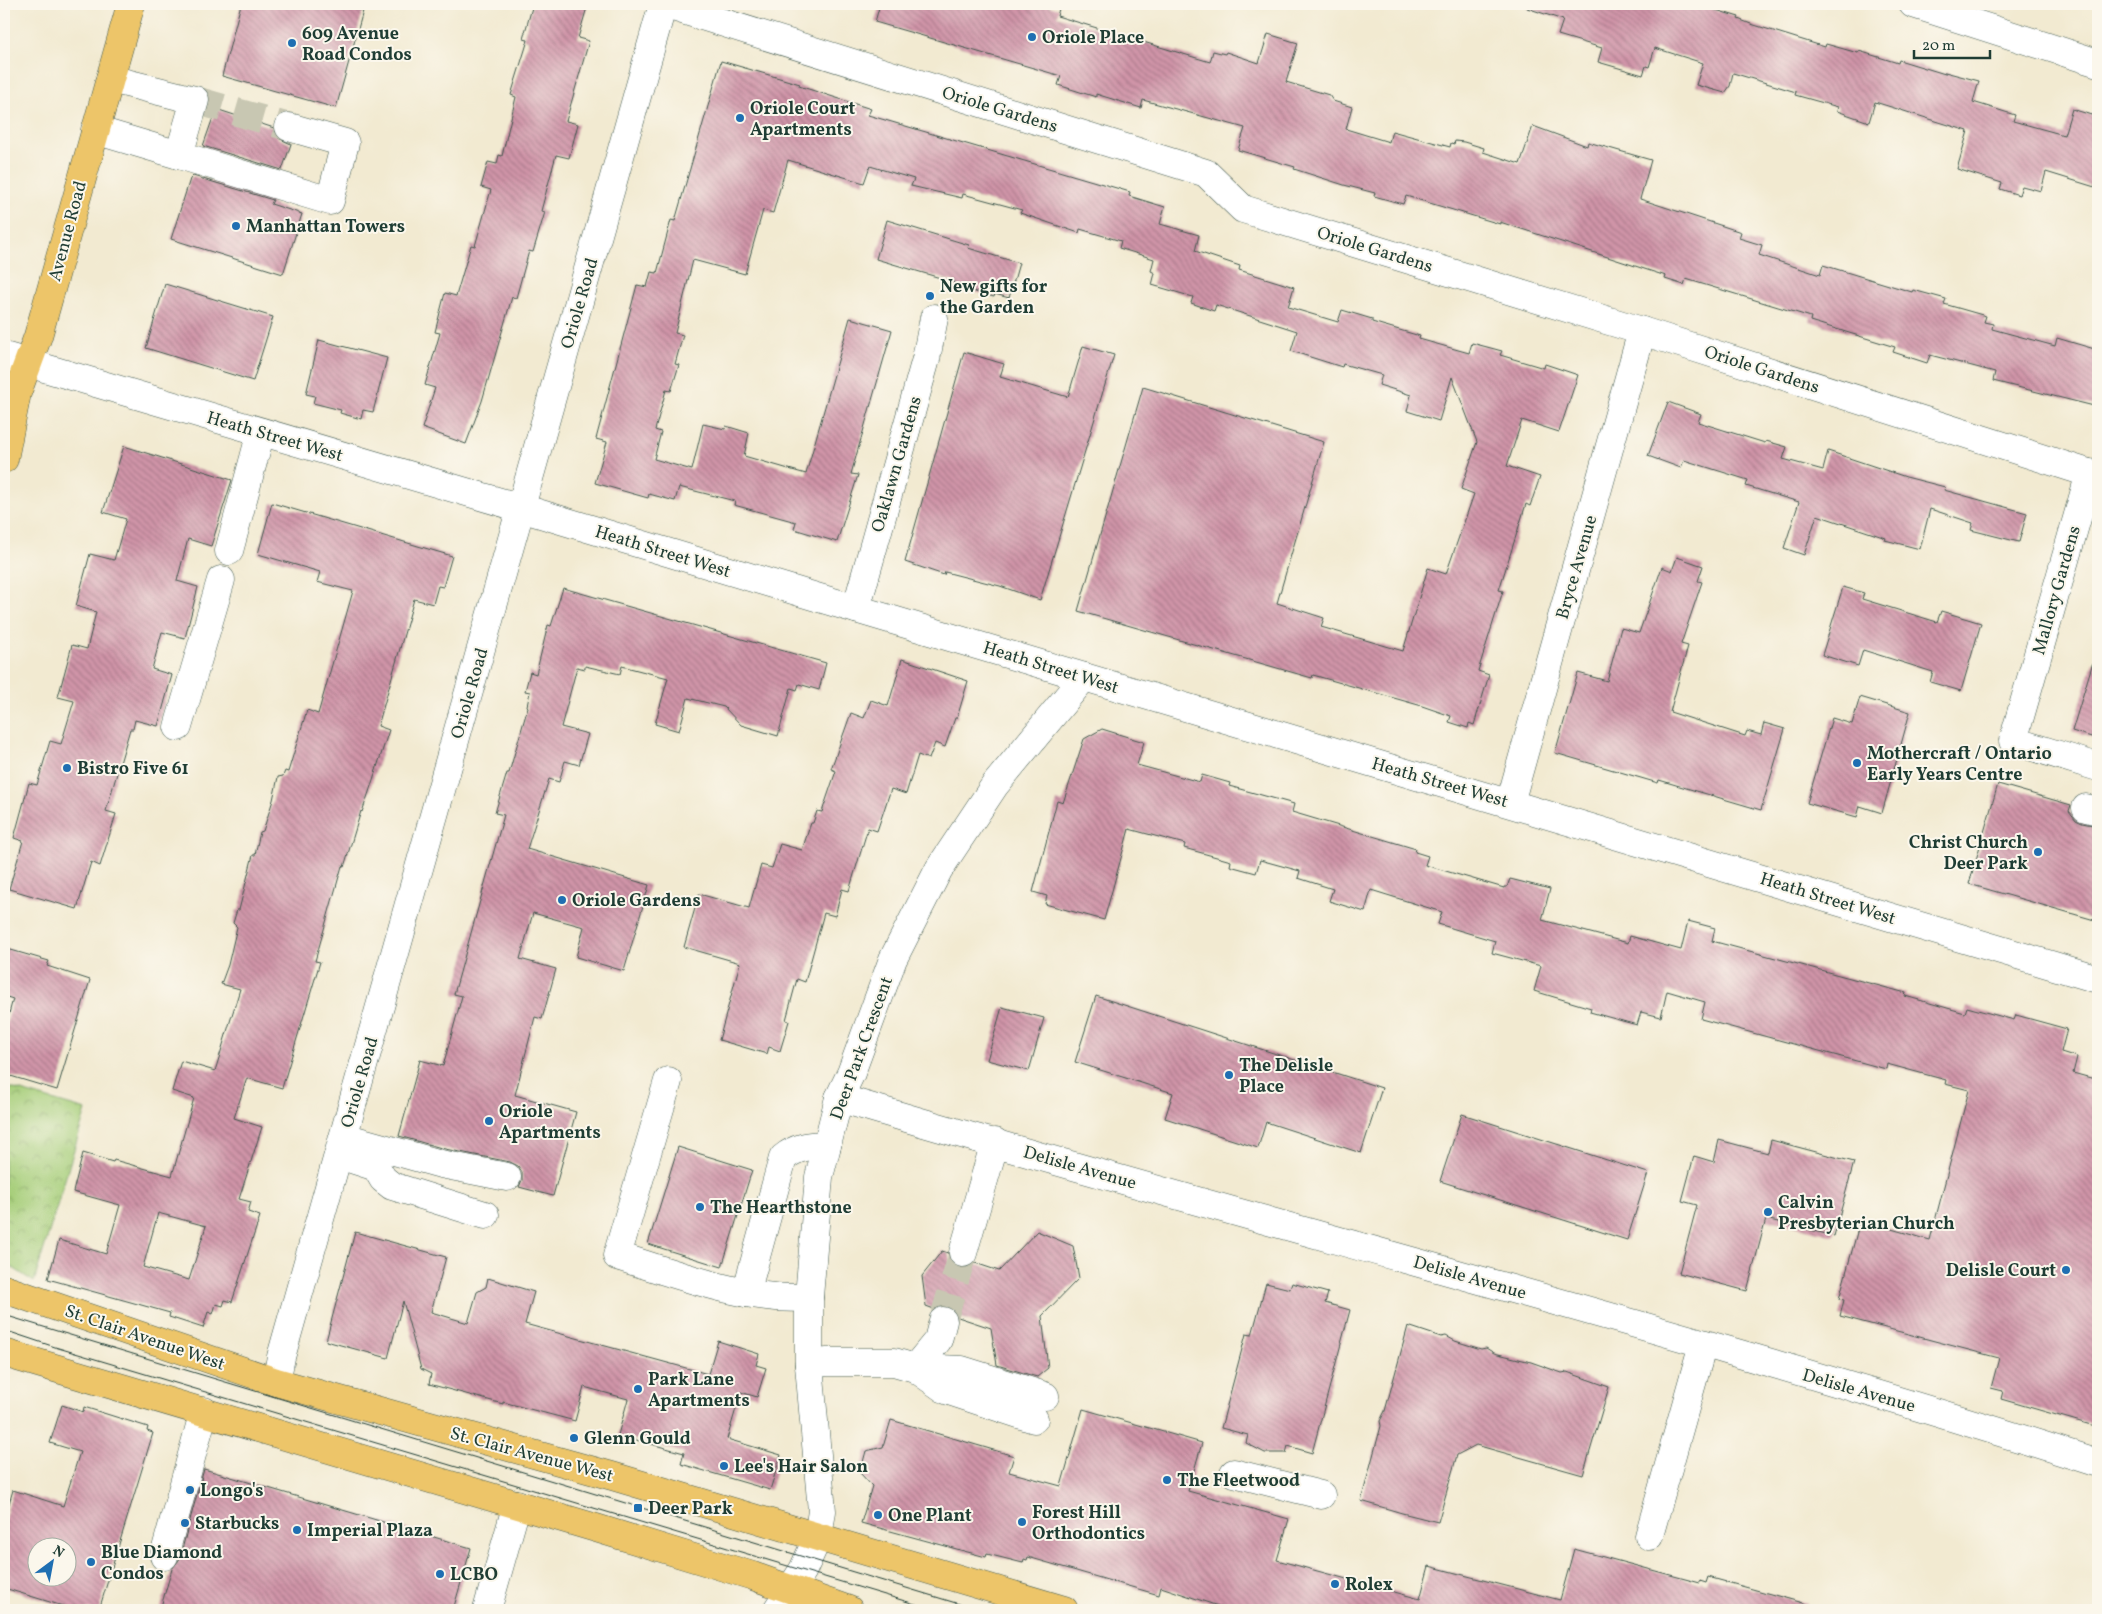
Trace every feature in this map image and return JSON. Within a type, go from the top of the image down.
[{"type":"main road","name":"Avenue Road","points":[[4,459],[17,393],[16,360],[38,336],[131,4]]},
{"type":"main road","name":"St. Clair Avenue West","points":[[4,1289],[276,1382],[612,1476],[1064,1610]]},
{"type":"main road","points":[[4,1353],[517,1504],[784,1600],[849,1610]]},
{"type":"street","name":"Oriole Gardens","points":[[663,4],[1206,173],[1243,209],[1642,331],[2094,474]]},
{"type":"street","name":"Oriole Road","points":[[276,1382],[281,1357],[663,4]]},
{"type":"street","points":[[1926,5],[2098,63]]},
{"type":"street","points":[[110,79],[195,100],[179,155]]},
{"type":"street","points":[[95,130],[330,201],[345,143],[289,127]]},
{"type":"street","name":"Oaklawn Gardens","points":[[856,609],[926,359],[934,318]]},
{"type":"street","name":"Bryce Avenue","points":[[1510,803],[1642,331]]},
{"type":"street","name":"Heath Street West","points":[[16,360],[521,508],[2098,979]]},
{"type":"street","points":[[229,551],[261,432]]},
{"type":"street","name":"Mallory Gardens","points":[[2094,474],[2013,741],[2098,767]]},
{"type":"street","points":[[178,727],[220,580]]},
{"type":"street","name":"Deer Park Crescent","points":[[784,1600],[803,1570],[818,1537],[822,1511],[810,1365],[809,1297],[819,1177],[839,1098],[851,1073],[893,959],[939,869],[995,786],[1084,677]]},
{"type":"street","points":[[668,1081],[617,1256],[746,1293],[796,1298],[809,1297]]},
{"type":"street","name":"Delisle Avenue","points":[[839,1098],[1703,1344],[1977,1424],[2098,1463]]},
{"type":"street","points":[[963,1253],[995,1142]]},
{"type":"street","points":[[746,1293],[783,1158],[791,1151],[813,1145],[827,1145]]},
{"type":"street","points":[[341,1146],[507,1177]]},
{"type":"street","points":[[341,1146],[376,1167],[382,1179],[392,1186],[485,1215]]},
{"type":"street","points":[[915,1368],[938,1340],[943,1321]]},
{"type":"street","points":[[1649,1536],[1703,1344]]},
{"type":"street","points":[[810,1365],[826,1362],[894,1362],[915,1368],[962,1370],[1040,1407]]},
{"type":"street","points":[[164,1556],[204,1411]]},
{"type":"street","points":[[1234,1473],[1321,1495]]},
{"type":"street","points":[[487,1610],[517,1504]]},
{"type":"green space","points":[[4,1086],[86,1110],[34,1282],[4,1262]]},
{"type":"building","name":"609 Avenue Road Condos","points":[[241,4],[338,4],[363,11],[336,108],[222,76]]},
{"type":"building","points":[[533,4],[588,4],[578,38],[589,41],[566,121],[578,124],[569,158],[556,155],[541,211],[545,212],[533,252],[529,251],[516,298],[512,297],[482,401],[466,444],[422,428],[435,388],[425,385],[440,333],[435,332],[445,293],[456,296],[471,245],[475,246],[491,190],[481,187],[488,162],[497,164],[499,155],[502,156],[516,97],[511,95],[528,40],[523,39]]},
{"type":"building","points":[[880,4],[1043,4],[1059,9],[1057,16],[1210,62],[1213,51],[1225,54],[1226,52],[1259,63],[1268,34],[1298,43],[1286,82],[1329,95],[1333,101],[1352,107],[1346,129],[1389,142],[1392,131],[1450,147],[1451,143],[1454,144],[1455,141],[1464,142],[1484,148],[1483,152],[1520,164],[1533,126],[1587,146],[1588,142],[1651,160],[1640,199],[1741,232],[1739,238],[1762,245],[1759,255],[1820,275],[1823,265],[1912,292],[1913,290],[1946,299],[1944,304],[1986,316],[1984,322],[1993,324],[1992,329],[2055,346],[2057,338],[2098,350],[2098,407],[1993,381],[1995,372],[1930,355],[1927,363],[1893,352],[1895,347],[1810,321],[1811,317],[1686,279],[1684,285],[1665,279],[1666,276],[1500,222],[1500,224],[1406,196],[1403,204],[1374,196],[1375,193],[1344,185],[1294,169],[1295,167],[1238,150],[1245,128],[1143,100],[1141,108],[1096,94],[1096,97],[1058,85],[1061,76],[875,22]]},
{"type":"building","points":[[1528,4],[1696,4],[1739,17],[1738,19],[1751,24],[1825,47],[1826,44],[1858,53],[1859,51],[1898,63],[1899,60],[1945,74],[1945,72],[1979,81],[1973,102],[2015,115],[2013,121],[2064,135],[2072,109],[2098,117],[2098,188],[2046,172],[2041,191],[2022,186],[2019,195],[2000,189],[2002,183],[1957,169],[1968,131],[1875,102],[1869,122],[1837,111],[1838,107],[1795,95],[1796,92],[1733,73],[1730,86],[1725,93],[1696,85],[1703,63],[1655,48],[1649,67],[1646,66],[1643,75],[1598,62],[1602,48],[1558,35],[1563,20],[1527,8]]},
{"type":"building","points":[[721,61],[800,84],[799,86],[871,109],[868,115],[1130,192],[1129,196],[1165,207],[1160,224],[1199,235],[1195,251],[1240,266],[1239,270],[1294,287],[1288,307],[1338,322],[1342,310],[1372,319],[1372,322],[1420,336],[1419,339],[1469,353],[1472,343],[1502,351],[1500,355],[1544,368],[1545,364],[1578,375],[1559,432],[1522,420],[1507,466],[1540,477],[1530,506],[1526,504],[1499,590],[1503,591],[1478,671],[1489,675],[1474,725],[1469,723],[1468,728],[1449,722],[1451,716],[1422,706],[1313,675],[1312,678],[1078,611],[1143,387],[1324,442],[1277,603],[1324,618],[1321,627],[1403,651],[1428,568],[1446,574],[1474,494],[1461,489],[1477,442],[1452,377],[1439,421],[1407,411],[1411,395],[1379,385],[1382,375],[1343,364],[1342,367],[1291,351],[1297,331],[1216,305],[1214,311],[1191,303],[1193,297],[1152,285],[1155,273],[1151,271],[1154,259],[1119,248],[1121,241],[1080,229],[1079,233],[1020,213],[1022,210],[963,194],[962,198],[911,186],[914,179],[870,166],[864,183],[788,160],[773,213],[763,210],[745,274],[693,260],[675,333],[683,335],[675,364],[679,365],[671,391],[666,390],[655,430],[661,432],[654,459],[692,470],[703,424],[725,429],[726,426],[749,433],[744,456],[806,474],[850,318],[892,330],[851,474],[858,475],[837,542],[794,529],[796,522],[734,505],[735,501],[679,487],[675,501],[649,494],[648,498],[595,483],[607,442],[596,439],[637,285],[647,287],[651,272],[657,273],[671,220],[675,221]]},
{"type":"building","points":[[216,109],[274,128],[278,138],[291,144],[282,170],[203,146]]},
{"type":"building","name":"Manhattan Towers","points":[[193,176],[273,200],[271,204],[302,214],[283,274],[171,239],[190,179]]},
{"type":"building","points":[[887,220],[969,245],[968,248],[1019,263],[1009,298],[995,294],[994,297],[954,286],[954,282],[876,259]]},
{"type":"building","points":[[165,284],[273,317],[253,381],[146,348]]},
{"type":"building","points":[[319,340],[387,358],[373,412],[363,410],[361,419],[340,413],[341,410],[313,403],[315,396],[306,394]]},
{"type":"building","points":[[1083,346],[1114,355],[1040,600],[1000,586],[945,572],[944,575],[905,562],[964,352],[1004,364],[1000,377],[1068,397]]},
{"type":"building","points":[[1668,402],[1701,414],[1698,422],[1765,443],[1766,441],[1787,447],[1783,459],[1823,470],[1828,451],[1906,477],[1945,487],[1944,490],[2027,513],[2019,542],[1971,530],[1973,523],[1930,509],[1920,549],[1885,540],[1886,538],[1817,515],[1804,555],[1784,548],[1799,502],[1746,486],[1748,480],[1684,460],[1681,468],[1648,456]]},
{"type":"building","points":[[124,446],[232,480],[211,546],[188,539],[177,581],[198,587],[185,638],[162,632],[152,669],[172,675],[158,726],[135,720],[133,729],[130,729],[106,811],[116,814],[100,866],[91,862],[77,909],[9,889],[23,841],[14,838],[29,783],[37,785],[50,741],[61,744],[74,701],[58,697],[72,645],[87,649],[96,612],[76,606],[90,554],[114,560],[126,519],[103,512]]},
{"type":"building","points":[[272,503],[452,556],[443,587],[438,586],[433,604],[414,599],[378,726],[389,730],[344,867],[342,866],[315,961],[320,962],[282,1088],[247,1078],[234,1118],[262,1127],[239,1199],[251,1202],[248,1212],[260,1216],[232,1302],[225,1300],[223,1306],[216,1304],[213,1314],[208,1312],[203,1328],[169,1317],[170,1313],[48,1279],[59,1240],[106,1254],[120,1205],[73,1192],[83,1153],[172,1176],[194,1098],[172,1091],[181,1061],[215,1071],[240,989],[221,984],[228,965],[237,927],[233,923],[237,910],[239,910],[260,832],[263,831],[273,800],[278,777],[283,776],[285,771],[288,772],[307,710],[318,714],[353,591],[317,582],[320,572],[258,554]],"holes":[[[158,1213],[206,1226],[189,1280],[143,1267]]]},
{"type":"building","points":[[1677,557],[1703,566],[1698,581],[1702,582],[1681,644],[1688,646],[1670,712],[1745,736],[1747,731],[1761,735],[1764,723],[1785,729],[1761,810],[1659,780],[1658,783],[1555,753],[1578,673],[1607,681],[1621,628],[1639,633],[1662,567],[1672,571]]},
{"type":"building","points":[[1843,587],[1864,593],[1862,599],[1937,622],[1941,611],[1981,623],[1961,691],[1930,682],[1933,672],[1863,650],[1858,666],[1822,655]]},
{"type":"building","points":[[563,588],[826,663],[819,690],[799,684],[797,690],[791,688],[778,736],[741,725],[724,707],[688,698],[679,731],[655,724],[668,678],[622,666],[620,674],[585,666],[585,669],[577,667],[561,727],[588,734],[579,765],[565,761],[559,782],[549,779],[527,849],[649,885],[624,971],[576,957],[584,927],[533,913],[520,959],[556,969],[542,1019],[535,1017],[515,1095],[576,1112],[553,1196],[519,1187],[522,1180],[522,1172],[518,1166],[510,1162],[445,1149],[399,1136],[420,1060],[443,1066],[462,996],[454,994],[504,815],[495,813],[528,707],[530,692],[525,691],[530,672],[536,674],[548,625],[551,626]]},
{"type":"building","points":[[902,659],[968,681],[957,718],[955,718],[945,747],[935,743],[929,759],[918,755],[906,794],[891,789],[877,831],[868,828],[849,891],[842,889],[835,916],[824,913],[805,982],[797,979],[786,1020],[789,1021],[780,1051],[769,1047],[767,1054],[719,1040],[740,963],[684,947],[699,894],[749,908],[761,865],[772,868],[780,844],[802,850],[817,811],[822,812],[836,771],[831,769],[851,713],[864,718],[871,700],[888,706]]},
{"type":"building","points":[[2093,662],[2098,663],[2098,739],[2072,731]]},
{"type":"building","name":"Mothercraft / Ontario Early Years Centre","points":[[1860,697],[1910,712],[1882,813],[1860,806],[1857,817],[1807,803],[1832,718],[1852,724]]},
{"type":"building","points":[[1102,729],[1144,742],[1137,765],[1200,782],[1202,775],[1230,783],[1229,786],[1294,804],[1292,812],[1416,849],[1415,852],[1428,856],[1425,865],[1504,888],[1507,887],[1510,879],[1550,889],[1542,920],[1628,943],[1630,936],[1681,950],[1688,921],[1715,928],[1712,941],[1906,993],[1905,996],[1965,1013],[1967,1007],[2014,1020],[2016,1015],[2067,1029],[2061,1052],[2077,1057],[2073,1073],[2098,1080],[2098,1427],[2001,1399],[2003,1391],[1991,1388],[1999,1358],[1840,1316],[1844,1300],[1839,1299],[1859,1225],[1875,1229],[1877,1225],[1930,1240],[1969,1090],[1945,1084],[1946,1080],[1887,1064],[1886,1069],[1701,1019],[1705,1002],[1667,991],[1661,1017],[1641,1012],[1637,1025],[1590,1012],[1591,1008],[1534,991],[1541,966],[1492,953],[1495,941],[1438,924],[1442,912],[1371,890],[1365,912],[1329,901],[1333,889],[1298,878],[1300,871],[1260,860],[1256,873],[1230,866],[1231,861],[1184,848],[1185,844],[1129,829],[1104,920],[1045,904],[1047,896],[1033,892],[1057,801],[1063,803],[1084,739]]},
{"type":"building","name":"Christ Church Deer Park","points":[[1998,784],[2071,805],[2069,811],[2076,820],[2098,826],[2098,921],[1969,884]]},
{"type":"building","points":[[4,948],[49,961],[47,966],[90,980],[57,1090],[4,1074],[4,1032],[13,999],[4,996]]},
{"type":"building","name":"The Delisle Place","points":[[1096,996],[1382,1088],[1361,1153],[1266,1122],[1258,1148],[1165,1118],[1173,1093],[1075,1062]]},
{"type":"building","points":[[1002,1007],[1044,1018],[1029,1071],[987,1060]]},
{"type":"building","points":[[1462,1114],[1648,1173],[1627,1240],[1440,1181]]},
{"type":"building","name":"Calvin Presbyterian Church","points":[[1719,1140],[1768,1153],[1771,1140],[1854,1162],[1834,1236],[1766,1219],[1747,1291],[1679,1273],[1697,1205],[1682,1201],[1694,1156],[1714,1162]]},
{"type":"building","name":"The Hearthstone","points":[[678,1147],[752,1170],[722,1267],[648,1244]]},
{"type":"building","points":[[1037,1231],[1073,1246],[1079,1278],[1042,1316],[1048,1368],[1037,1377],[997,1365],[991,1328],[958,1317],[954,1310],[947,1306],[939,1306],[934,1309],[926,1306],[922,1276],[942,1251],[948,1253],[951,1263],[958,1268],[967,1268],[975,1263],[999,1271]]},
{"type":"building","points":[[355,1232],[446,1257],[431,1312],[468,1323],[477,1292],[486,1287],[488,1278],[534,1292],[525,1324],[708,1374],[718,1341],[759,1354],[756,1365],[766,1368],[757,1397],[741,1392],[727,1439],[781,1455],[770,1490],[681,1464],[684,1453],[618,1435],[628,1399],[584,1387],[575,1421],[429,1384],[431,1374],[421,1369],[403,1301],[388,1358],[326,1341]]},
{"type":"building","points":[[1266,1283],[1290,1289],[1292,1283],[1328,1293],[1325,1303],[1350,1310],[1312,1453],[1288,1446],[1286,1453],[1265,1453],[1246,1443],[1248,1435],[1221,1428],[1246,1334],[1252,1335]]},
{"type":"building","points":[[1408,1326],[1441,1337],[1446,1336],[1455,1341],[1481,1349],[1486,1348],[1494,1353],[1531,1362],[1562,1373],[1567,1372],[1609,1387],[1583,1475],[1476,1445],[1457,1455],[1438,1522],[1361,1501],[1381,1426],[1380,1421],[1385,1411]]},
{"type":"building","points":[[62,1405],[83,1412],[84,1407],[148,1427],[147,1431],[153,1433],[99,1610],[76,1610],[4,1588],[4,1521],[13,1490],[63,1506],[80,1452],[50,1443]]},
{"type":"building","points":[[1083,1409],[1202,1443],[1188,1491],[1289,1519],[1277,1560],[1420,1599],[1429,1566],[1560,1600],[1574,1549],[1700,1583],[1700,1581],[1706,1583],[1708,1577],[1807,1604],[1806,1610],[1230,1610],[1161,1587],[1159,1595],[1028,1557],[1027,1560],[1024,1559],[1023,1563],[987,1554],[986,1557],[861,1523],[872,1486],[860,1473],[866,1451],[883,1447],[891,1420],[1014,1456],[1009,1472],[1061,1486]]},
{"type":"building","name":"Imperial Plaza","points":[[204,1469],[471,1548],[453,1610],[160,1610],[172,1569],[179,1560]]},
{"type":"tunnel","points":[[195,100],[289,127]]},
{"type":"tunnel","points":[[943,1321],[963,1253]]},
{"type":"tram line","points":[[4,1315],[979,1610]]},
{"type":"tram line","points":[[4,1330],[55,1347],[935,1610]]},
{"type":"place","name":"Oriole Place","points":[[1032,37]]},
{"type":"place","name":"609 Avenue Road Condos","points":[[292,43]]},
{"type":"place","name":"Oriole Court Apartments","points":[[740,118]]},
{"type":"place","name":"Manhattan Towers","points":[[236,226]]},
{"type":"place","name":"New gifts for the Garden","points":[[930,296]]},
{"type":"place","name":"Mothercraft / Ontario Early Years Centre","points":[[1857,763]]},
{"type":"place","name":"Bistro Five 61","points":[[67,768]]},
{"type":"place","name":"Christ Church Deer Park","points":[[2038,852]]},
{"type":"place","name":"Oriole Gardens","points":[[562,900]]},
{"type":"place","name":"The Delisle Place","points":[[1229,1075]]},
{"type":"place","name":"Oriole Apartments","points":[[489,1121]]},
{"type":"place","name":"The Hearthstone","points":[[700,1207]]},
{"type":"place","name":"Calvin Presbyterian Church","points":[[1768,1212]]},
{"type":"place","name":"Delisle Court","points":[[2066,1270]]},
{"type":"place","name":"Park Lane Apartments","points":[[638,1389]]},
{"type":"place","name":"Glenn Gould","points":[[574,1438]]},
{"type":"place","name":"Lee's Hair Salon","points":[[724,1466]]},
{"type":"place","name":"The Fleetwood","points":[[1167,1480]]},
{"type":"place","name":"Longo's","points":[[190,1490]]},
{"type":"place","name":"Deer Park","points":[[638,1508]]},
{"type":"place","name":"One Plant","points":[[878,1515]]},
{"type":"place","name":"Forest Hill Orthodontics","points":[[1022,1522]]},
{"type":"place","name":"Starbucks","points":[[185,1523]]},
{"type":"place","name":"Imperial Plaza","points":[[297,1530]]},
{"type":"place","name":"Blue Diamond Condos","points":[[91,1562]]},
{"type":"place","name":"LCBO","points":[[440,1574]]},
{"type":"place","name":"Rolex","points":[[1335,1584]]}]
